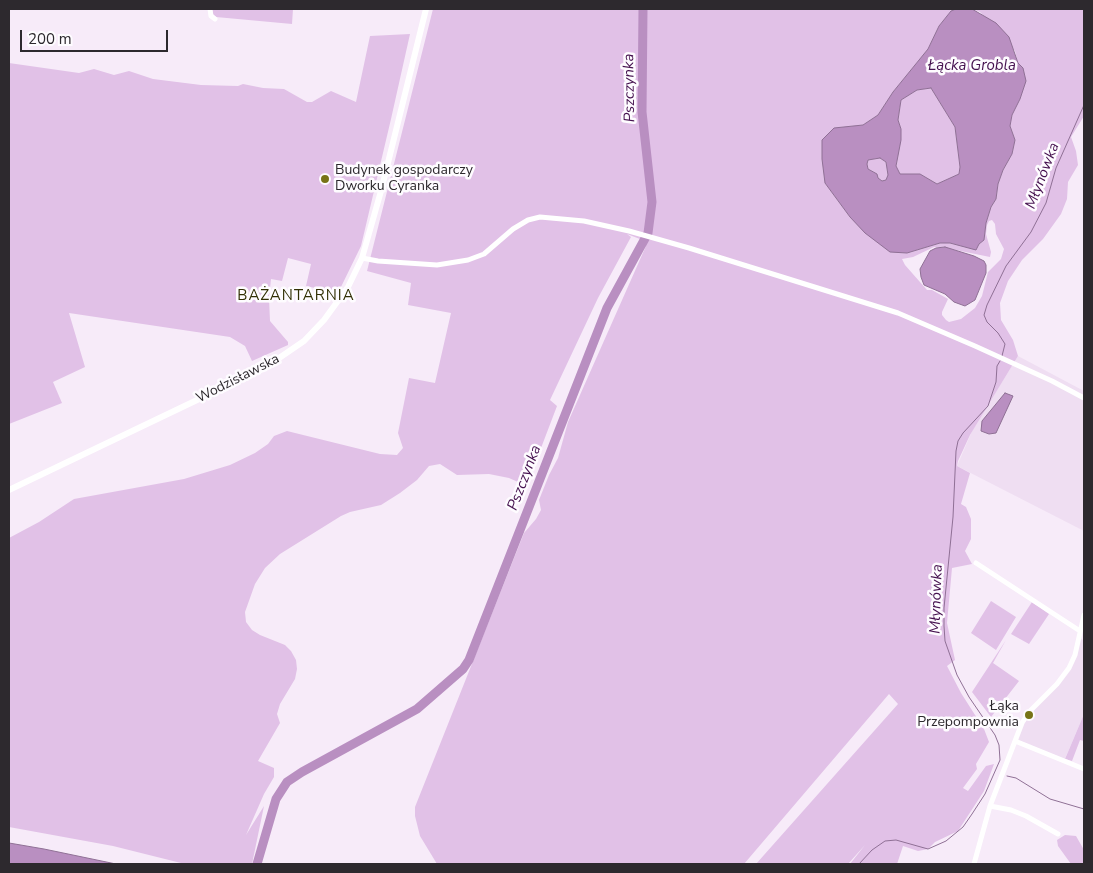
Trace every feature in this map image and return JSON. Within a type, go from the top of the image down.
[{"type":"main road","name":"Wodzisławska","points":[[9,490],[244,378],[286,354],[304,341],[332,310],[348,287],[362,258],[381,192],[426,9]]},
{"type":"street","points":[[210,9],[211,16],[216,19]]},
{"type":"street","points":[[362,258],[378,261],[437,265],[468,260],[484,254],[528,220],[540,217],[584,221],[629,231],[898,313],[968,342],[1084,398]]},
{"type":"street","points":[[976,563],[1080,634],[1084,641]]},
{"type":"street","points":[[974,864],[990,806],[1014,741],[1029,712],[1057,684],[1069,668],[1075,655],[1084,616]]},
{"type":"street","points":[[1014,741],[1084,769]]},
{"type":"street","points":[[990,806],[1026,816],[1058,834]]},
{"type":"shaded area","points":[[212,9],[293,9],[292,24],[216,17],[212,13]]},
{"type":"shaded area","points":[[433,9],[956,9],[951,11],[939,26],[928,49],[893,92],[878,115],[863,125],[834,129],[825,183],[850,217],[907,253],[940,243],[950,243],[976,249],[984,240],[986,223],[991,207],[996,199],[998,184],[1012,154],[1015,140],[1010,126],[1012,115],[1020,99],[1023,68],[1018,63],[1015,51],[980,12],[972,9],[1084,9],[1084,116],[1071,137],[1078,165],[1068,182],[1067,199],[1061,214],[1043,239],[1022,260],[1008,281],[1000,303],[1001,320],[1013,340],[1018,356],[970,435],[957,466],[970,473],[961,504],[966,507],[971,519],[971,539],[965,551],[972,564],[952,568],[947,623],[955,660],[947,666],[961,693],[984,729],[989,742],[976,764],[977,769],[963,788],[968,791],[986,766],[994,764],[984,791],[958,831],[935,842],[928,849],[918,851],[903,846],[897,864],[850,864],[865,845],[848,864],[756,864],[898,704],[889,694],[744,864],[437,864],[420,836],[415,816],[415,807],[524,533],[541,510],[539,500],[558,458],[568,422],[646,246],[645,241],[627,234],[631,237],[598,298],[550,400],[557,406],[525,490],[518,482],[509,478],[489,474],[457,475],[440,464],[429,466],[417,480],[381,505],[341,516],[280,554],[265,568],[255,584],[245,612],[246,622],[252,630],[260,635],[285,645],[296,660],[297,669],[295,679],[280,704],[277,714],[280,723],[258,761],[274,768],[274,777],[264,794],[246,835],[264,806],[252,864],[185,864],[113,846],[9,827],[9,538],[39,522],[74,499],[184,479],[230,465],[255,453],[268,444],[274,436],[287,431],[380,454],[397,455],[403,448],[398,433],[409,378],[435,383],[451,313],[408,305],[411,283],[367,271]],"holes":[[[992,220],[995,224],[996,234],[1004,249],[1001,259],[988,272],[982,296],[975,308],[961,319],[949,322],[942,315],[948,299],[932,290],[927,290],[902,259],[913,257],[934,247],[990,257],[991,252],[986,234],[987,225]]]},
{"type":"shaded area","points":[[410,34],[361,246],[339,291],[335,297],[324,290],[306,286],[311,264],[288,258],[282,281],[271,279],[269,298],[270,321],[288,342],[288,345],[252,361],[245,346],[230,337],[69,313],[85,367],[53,382],[62,403],[9,424],[9,63],[79,73],[94,69],[114,75],[129,71],[153,79],[201,85],[238,86],[243,84],[263,88],[284,89],[307,102],[312,102],[331,91],[356,102],[370,36]]},
{"type":"shaded area","points":[[931,88],[955,127],[960,167],[959,174],[937,184],[920,174],[900,174],[896,166],[901,129],[898,120],[901,100],[917,90]]},
{"type":"shaded area","points":[[880,158],[886,162],[889,175],[886,180],[882,181],[878,178],[877,174],[868,169],[867,164],[868,160]]},
{"type":"shaded area","points":[[1018,356],[1084,391],[1084,531],[957,466],[972,431]]},
{"type":"shaded area","points":[[991,601],[1016,617],[996,650],[971,633]]},
{"type":"shaded area","points":[[1032,602],[1049,614],[1029,644],[1011,634]]},
{"type":"shaded area","points":[[1079,637],[1084,641],[1084,714],[1064,761],[1015,741],[1022,723],[1069,668]]},
{"type":"shaded area","points":[[1006,640],[993,663],[1019,681],[991,717],[972,692]]},
{"type":"shaded area","points":[[1084,714],[1084,741],[1080,740],[1072,761],[1065,759]]},
{"type":"shaded area","points":[[1065,835],[1076,836],[1084,850],[1084,864],[1071,864],[1058,846],[1057,840]]},
{"type":"water","name":"Łącka Grobla","points":[[956,9],[972,9],[996,23],[1009,37],[1018,63],[1023,68],[1026,81],[1012,115],[1010,126],[1015,140],[1012,154],[998,184],[996,199],[991,207],[986,223],[984,240],[976,250],[950,243],[940,243],[907,253],[890,252],[865,233],[850,217],[825,183],[822,140],[834,128],[863,125],[878,115],[893,92],[928,49],[939,26],[951,11]],"holes":[[[931,88],[955,127],[960,167],[959,174],[937,184],[920,174],[900,174],[896,166],[901,140],[901,129],[898,120],[901,100],[917,90]],[[880,158],[886,162],[888,175],[886,180],[882,181],[878,178],[877,174],[868,169],[867,164],[868,160]]]},
{"type":"water","points":[[945,247],[974,256],[984,261],[986,265],[986,273],[975,300],[965,306],[954,302],[945,294],[924,285],[921,277],[920,269],[930,251]]},
{"type":"water","points":[[1005,393],[1013,396],[996,433],[989,434],[981,431],[982,421]]},
{"type":"water","points":[[9,843],[44,849],[116,864],[9,864]]},
{"type":"waterway","name":"Pszczynka","points":[[257,864],[276,799],[287,782],[417,709],[463,669],[469,660],[607,308],[648,233],[652,202],[642,112],[643,9]]},
{"type":"waterway","name":"Młynówka","points":[[1002,356],[1005,344],[998,333],[987,322],[984,315],[987,305],[1006,266],[1031,232],[1046,203],[1056,168],[1084,105]]},
{"type":"waterway","name":"Młynówka","points":[[859,864],[872,850],[885,841],[896,840],[928,849],[946,841],[963,827],[972,814],[985,794],[1000,760],[999,745],[995,735],[969,697],[957,675],[945,641],[944,626],[958,441],[988,406],[996,382],[997,366],[1000,361]]},
{"type":"waterway","points":[[1007,776],[1016,778],[1050,799],[1084,809]]},
{"type":"place","name":"Budynek gospodarczy Dworku Cyranka","points":[[325,179]]},
{"type":"place","name":"Łąka Przepompownia","points":[[1029,715]]},
{"type":"district","name":"BAŻANTARNIA","points":[[296,296]]}]
